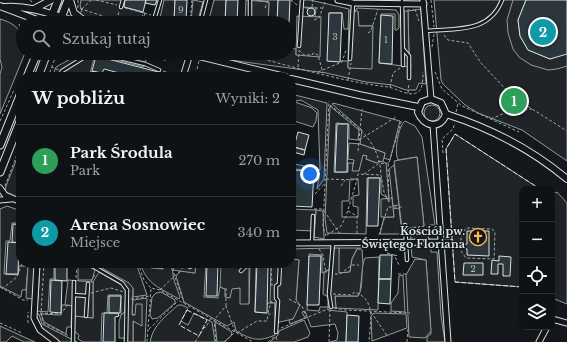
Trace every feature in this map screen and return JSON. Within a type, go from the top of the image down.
[{"type":"main road","points":[[52,15],[58,0]]},
{"type":"main road","points":[[62,16],[69,0]]},
{"type":"main road","points":[[29,72],[34,60]]},
{"type":"main road","points":[[40,72],[44,60]]},
{"type":"main road","points":[[0,145],[16,105]]},
{"type":"main road","points":[[0,172],[16,132]]},
{"type":"street","points":[[2,7],[35,6],[51,0]]},
{"type":"street","points":[[69,0],[78,16]]},
{"type":"street","points":[[340,0],[353,2],[423,2],[431,99]]},
{"type":"street","points":[[35,6],[52,15]]},
{"type":"street","points":[[2,7],[22,16]]},
{"type":"street","points":[[182,72],[187,60]]},
{"type":"street","points":[[217,60],[265,72]]},
{"type":"street","points":[[296,80],[418,107]]},
{"type":"street","points":[[418,107],[422,102],[431,99],[441,103],[446,114],[508,139],[551,166],[567,179]]},
{"type":"street","points":[[418,107],[421,119],[426,124],[432,125],[442,122],[446,114]]},
{"type":"street","points":[[432,125],[448,342]]},
{"type":"street","points":[[1,190],[14,200]]},
{"type":"street","points":[[0,200],[14,200]]},
{"type":"street","points":[[296,243],[450,242]]},
{"type":"street","points":[[36,268],[34,318],[40,330],[56,342]]},
{"type":"street","points":[[555,320],[567,323]]},
{"type":"street","points":[[539,342],[545,330]]},
{"type":"lane","points":[[121,7],[123,0]]},
{"type":"lane","points":[[155,16],[160,0]]},
{"type":"lane","points":[[202,16],[206,0]]},
{"type":"lane","points":[[250,0],[250,16]]},
{"type":"lane","points":[[299,46],[302,0]]},
{"type":"lane","points":[[426,31],[464,30],[480,24],[491,16],[502,0]]},
{"type":"lane","points":[[350,59],[353,2]]},
{"type":"lane","points":[[402,2],[403,65]]},
{"type":"lane","points":[[403,49],[409,56],[409,78]]},
{"type":"lane","points":[[61,72],[79,60]]},
{"type":"lane","points":[[128,60],[145,64],[160,70]]},
{"type":"lane","points":[[312,242],[313,216]]},
{"type":"lane","points":[[405,225],[407,260]]},
{"type":"lane","points":[[331,307],[329,294],[333,242]]},
{"type":"lane","points":[[96,268],[122,283],[127,290],[126,342]]},
{"type":"lane","points":[[241,271],[244,268]]},
{"type":"lane","points":[[276,332],[278,301],[276,298],[276,286],[279,284],[280,268]]},
{"type":"lane","points":[[73,340],[75,302],[74,282]]},
{"type":"lane","points":[[86,316],[88,284]]},
{"type":"lane","points":[[74,295],[87,294]]},
{"type":"path","points":[[30,0],[35,6]]},
{"type":"path","points":[[78,0],[78,8],[104,16]]},
{"type":"path","points":[[81,9],[91,0]]},
{"type":"path","points":[[96,0],[155,16]]},
{"type":"path","points":[[190,16],[192,0]]},
{"type":"path","points":[[265,8],[268,0]]},
{"type":"path","points":[[291,0],[301,8],[322,8]]},
{"type":"path","points":[[312,8],[313,0]]},
{"type":"path","points":[[431,0],[434,30],[432,50]]},
{"type":"path","points":[[314,20],[319,18],[325,2]]},
{"type":"path","points":[[118,16],[121,7]]},
{"type":"path","points":[[414,7],[420,24]]},
{"type":"path","points":[[368,33],[371,31],[378,8]]},
{"type":"path","points":[[443,34],[448,40],[468,43],[481,63],[513,97],[567,131]]},
{"type":"path","points":[[298,68],[299,46]]},
{"type":"path","points":[[299,50],[304,55],[312,55],[313,53],[318,55],[323,74]]},
{"type":"path","points":[[317,72],[342,62],[346,50],[350,50]]},
{"type":"path","points":[[348,80],[350,59]]},
{"type":"path","points":[[50,72],[54,60]]},
{"type":"path","points":[[266,60],[348,80],[389,87],[408,93],[416,93],[420,88],[423,70]]},
{"type":"path","points":[[389,87],[393,73],[403,65]]},
{"type":"path","points":[[433,66],[441,86],[458,102],[490,120],[519,132]]},
{"type":"path","points":[[51,67],[56,69]]},
{"type":"path","points":[[160,70],[167,72]]},
{"type":"path","points":[[408,93],[409,78]]},
{"type":"path","points":[[435,87],[441,86]]},
{"type":"path","points":[[420,88],[426,88]]},
{"type":"path","points":[[0,121],[14,90]]},
{"type":"path","points":[[329,101],[324,210],[324,226],[327,235],[341,226],[348,211],[358,174],[381,175]]},
{"type":"path","points":[[456,110],[458,102]]},
{"type":"path","points":[[329,104],[360,129],[377,151],[384,192],[389,202],[388,166],[402,119]]},
{"type":"path","points":[[358,151],[362,109]]},
{"type":"path","points":[[490,120],[507,112],[533,109]]},
{"type":"path","points":[[359,140],[366,137],[385,122],[396,117]]},
{"type":"path","points":[[443,153],[442,140],[452,130],[454,125]]},
{"type":"path","points":[[437,136],[445,136]]},
{"type":"path","points":[[1,190],[16,156]]},
{"type":"path","points":[[364,174],[380,163],[390,163]]},
{"type":"path","points":[[326,179],[357,180]]},
{"type":"path","points":[[341,186],[346,180]]},
{"type":"path","points":[[315,194],[325,183]]},
{"type":"path","points":[[379,235],[388,207],[403,207]]},
{"type":"path","points":[[314,209],[324,210]]},
{"type":"path","points":[[324,210],[341,235]]},
{"type":"path","points":[[348,211],[357,216],[357,235]]},
{"type":"path","points":[[466,228],[492,229],[495,232],[494,259],[466,258],[461,251],[461,243],[461,236],[466,228]]},
{"type":"path","points":[[450,242],[461,243]]},
{"type":"path","points":[[317,247],[323,255],[325,273],[340,274],[352,265],[359,265]]},
{"type":"path","points":[[387,253],[399,256]]},
{"type":"path","points":[[394,255],[399,265]]},
{"type":"path","points":[[2,289],[17,276],[20,268]]},
{"type":"path","points":[[44,268],[40,313],[43,323],[73,340]]},
{"type":"path","points":[[74,282],[76,279],[77,268]]},
{"type":"path","points":[[140,268],[144,280],[151,288],[160,290],[253,342]]},
{"type":"path","points":[[173,268],[174,276],[184,304]]},
{"type":"path","points":[[160,290],[183,268]]},
{"type":"path","points":[[271,268],[272,286],[276,286]]},
{"type":"path","points":[[88,284],[93,281],[96,274]]},
{"type":"path","points":[[398,274],[408,274]]},
{"type":"path","points":[[0,287],[23,300],[28,300]]},
{"type":"path","points":[[226,287],[226,306],[236,333]]},
{"type":"path","points":[[87,294],[111,288],[125,293],[128,299]]},
{"type":"path","points":[[147,342],[151,288]]},
{"type":"path","points":[[329,294],[352,295],[354,292],[363,295],[368,300],[370,311],[369,342]]},
{"type":"path","points":[[132,299],[150,296]]},
{"type":"path","points":[[225,342],[236,333],[258,321],[267,321],[271,302],[276,298]]},
{"type":"path","points":[[289,299],[302,306],[306,318]]},
{"type":"path","points":[[148,330],[179,301]]},
{"type":"path","points":[[40,313],[61,314],[69,303],[75,302]]},
{"type":"path","points":[[216,342],[214,320],[226,306]]},
{"type":"path","points":[[329,342],[331,307]]},
{"type":"path","points":[[268,342],[276,332],[331,307],[345,310],[410,313]]},
{"type":"path","points":[[370,311],[388,337]]},
{"type":"path","points":[[28,312],[28,323]]},
{"type":"path","points":[[268,314],[277,314]]},
{"type":"path","points":[[195,342],[211,318]]},
{"type":"path","points":[[0,323],[22,334]]},
{"type":"path","points":[[407,342],[408,329]]},
{"type":"path","points":[[276,332],[278,342]]},
{"type":"shaded area","points":[[81,0],[122,0],[121,5],[124,7],[145,13],[144,16],[82,16],[78,14],[82,11],[80,5]]},
{"type":"shaded area","points":[[164,0],[175,0],[174,16],[160,16]]},
{"type":"shaded area","points":[[193,0],[203,2],[199,16],[192,16]]},
{"type":"shaded area","points":[[214,0],[226,0],[225,16],[210,16]]},
{"type":"shaded area","points":[[246,0],[269,2],[268,16],[245,16]]},
{"type":"shaded area","points":[[255,0],[278,0],[277,16],[268,16],[269,2]]},
{"type":"shaded area","points":[[303,0],[310,0],[349,9],[348,29],[344,29],[342,13],[329,13],[328,61],[348,61],[348,68],[373,26],[358,26],[358,12],[355,11],[357,8],[396,10],[399,15],[399,28],[397,30],[395,30],[395,14],[381,14],[379,63],[411,67],[409,54],[408,11],[421,9],[426,84],[419,83],[416,90],[406,90],[392,85],[366,82],[326,73],[233,60],[296,60],[296,55],[321,17],[315,17],[316,8],[303,7]]},
{"type":"shaded area","points":[[434,0],[567,0],[567,161],[522,130],[478,113],[465,105],[443,84],[441,80]]},
{"type":"shaded area","points":[[513,0],[526,0],[518,20],[520,36],[528,50],[550,59],[567,53],[567,66],[548,70],[531,65],[519,57],[513,49],[508,33],[507,20]]},
{"type":"shaded area","points":[[349,11],[358,11],[359,26],[373,26],[372,69],[348,68]]},
{"type":"shaded area","points":[[404,11],[408,11],[409,54],[404,54]]},
{"type":"shaded area","points":[[297,16],[321,17],[320,57],[296,55]]},
{"type":"shaded area","points":[[0,19],[7,21],[16,27],[16,60],[22,60],[0,114],[0,74],[2,67],[0,59]]},
{"type":"shaded area","points":[[68,60],[94,60],[90,72],[54,72],[56,67]]},
{"type":"shaded area","points":[[115,60],[146,60],[144,67]]},
{"type":"shaded area","points":[[296,95],[327,103],[324,179],[317,189],[319,178],[314,178],[315,170],[296,169],[296,164],[320,170],[318,110],[301,100],[296,101]]},
{"type":"shaded area","points":[[296,102],[312,108],[317,113],[316,121],[313,127],[296,122]]},
{"type":"shaded area","points":[[333,103],[400,121],[390,160],[384,158],[385,153],[360,144],[362,130],[332,104]]},
{"type":"shaded area","points":[[432,105],[439,110],[440,113],[435,120],[432,121],[425,116],[424,113],[429,106]]},
{"type":"shaded area","points":[[330,106],[359,130],[358,140],[349,139],[349,124],[336,123],[334,172],[348,172],[348,163],[353,163],[353,171],[363,155],[367,156],[366,159],[377,163],[379,160],[386,163],[389,199],[381,194],[381,178],[367,178],[366,234],[327,233],[325,219]],"holes":[[[350,179],[358,179],[359,195],[353,196],[353,206],[358,207],[358,217],[342,217],[342,201],[349,201]]]},
{"type":"shaded area","points":[[405,121],[415,126],[422,137],[435,225],[429,225],[428,237],[430,239],[411,240],[410,228],[424,226],[417,157],[398,160],[396,151],[400,128]]},
{"type":"shaded area","points":[[455,134],[535,186],[519,186],[519,287],[455,282],[446,149]]},
{"type":"shaded area","points":[[349,143],[360,144],[385,153],[383,162],[379,161],[377,163],[366,159],[367,156],[363,155],[359,171],[352,171],[354,160],[348,159]]},
{"type":"shaded area","points":[[417,157],[424,226],[402,229],[394,161]]},
{"type":"shaded area","points":[[16,161],[16,198],[5,192]]},
{"type":"shaded area","points":[[394,165],[399,205],[393,206],[389,169]]},
{"type":"shaded area","points":[[557,192],[567,203],[567,304],[555,299],[555,193]]},
{"type":"shaded area","points":[[392,198],[394,217],[381,217],[381,199]]},
{"type":"shaded area","points":[[7,206],[16,209],[16,223],[12,223],[10,241],[6,241],[4,274],[18,275],[19,268],[28,268],[26,290],[22,290],[21,297],[0,286],[0,209]]},
{"type":"shaded area","points":[[399,208],[402,234],[380,234],[384,217],[394,217],[393,209]]},
{"type":"shaded area","points":[[296,209],[316,210],[314,231],[296,230]]},
{"type":"shaded area","points":[[316,210],[323,211],[324,239],[314,237]]},
{"type":"shaded area","points":[[411,245],[429,245],[431,246],[431,252],[437,252],[441,316],[445,342],[427,342],[427,337],[431,334],[426,260],[412,257]]},
{"type":"shaded area","points":[[331,248],[330,269],[322,273],[322,255],[309,254],[307,310],[319,311],[320,307],[328,307],[328,310],[347,312],[346,342],[330,342],[337,340],[338,333],[335,324],[311,327],[305,311],[302,312],[305,318],[290,324],[289,320],[293,319],[296,300],[299,260],[296,260],[296,249]]},
{"type":"shaded area","points":[[331,248],[339,248],[339,273],[350,272],[352,259],[357,249],[362,249],[363,263],[360,292],[358,296],[335,296],[336,308],[328,307],[328,297],[323,294],[324,273],[330,269]]},
{"type":"shaded area","points":[[339,248],[362,249],[357,249],[352,259],[350,272],[338,273]]},
{"type":"shaded area","points":[[379,257],[378,310],[336,308],[335,296],[358,296],[361,287],[362,267],[365,258]]},
{"type":"shaded area","points":[[415,259],[426,260],[431,331],[425,338],[409,337],[406,275]]},
{"type":"shaded area","points":[[296,260],[299,260],[296,300],[300,305],[293,319],[275,323],[275,303],[270,302],[271,268],[296,268]]},
{"type":"shaded area","points":[[28,268],[40,268],[38,300],[26,298]]},
{"type":"shaded area","points":[[40,268],[54,268],[54,279],[50,279],[48,312],[37,311]]},
{"type":"shaded area","points":[[78,268],[91,268],[95,270],[92,280],[78,280]]},
{"type":"shaded area","points":[[100,268],[102,268],[129,283],[133,288],[132,315],[135,315],[136,304],[142,304],[142,326],[133,321],[133,342],[125,342],[124,338],[119,338],[119,322],[121,315],[125,312],[126,291],[122,285],[99,272]]},
{"type":"shaded area","points":[[102,268],[138,268],[147,295],[133,297],[133,288]]},
{"type":"shaded area","points":[[142,268],[172,268],[180,297],[179,299],[160,289],[150,281]]},
{"type":"shaded area","points":[[172,268],[196,268],[195,273],[172,270]]},
{"type":"shaded area","points":[[196,268],[206,268],[204,297],[218,298],[220,287],[225,289],[240,288],[249,304],[250,268],[256,268],[255,312],[266,313],[267,303],[275,303],[275,335],[264,339],[251,338],[236,331],[234,322],[227,326],[184,302],[176,276],[181,271],[195,273]]},
{"type":"shaded area","points":[[221,268],[249,268],[249,304],[240,304],[240,288],[232,289],[230,298],[225,297],[225,289],[220,287]]},
{"type":"shaded area","points":[[99,272],[122,285],[126,291],[125,312],[121,315],[121,295],[108,295],[107,313],[102,313],[101,342],[83,342],[78,339],[79,335],[74,331],[75,316],[93,318],[93,282]]},
{"type":"shaded area","points":[[403,275],[405,312],[391,311],[391,303],[398,293],[399,276]]},
{"type":"shaded area","points":[[68,280],[93,282],[93,318],[75,316],[75,306],[65,305]]},
{"type":"shaded area","points":[[161,292],[175,300],[175,303],[158,318],[152,319],[150,315],[152,297],[156,293]]},
{"type":"shaded area","points":[[147,298],[145,342],[133,342],[133,321],[142,325],[135,315],[132,314],[133,300]]},
{"type":"shaded area","points":[[62,305],[72,305],[71,327],[67,327],[66,334],[44,322],[41,314],[61,315]]},
{"type":"shaded area","points":[[178,305],[188,308],[181,321],[188,325],[194,313],[212,322],[215,342],[150,342],[157,326]]},
{"type":"shaded area","points":[[374,313],[406,314],[407,328],[372,341],[371,316]]},
{"type":"shaded area","points":[[36,314],[39,314],[42,324],[77,342],[61,342],[52,338],[42,328]]},
{"type":"shaded area","points":[[304,320],[310,333],[308,337],[294,342],[270,342],[278,335],[279,331]]},
{"type":"shaded area","points":[[215,322],[232,332],[231,336],[224,342],[217,342]]},
{"type":"shaded area","points":[[0,326],[35,342],[24,342],[12,336],[6,342],[0,342]]},
{"type":"building","points":[[125,0],[146,0],[143,12],[124,7]]},
{"type":"building","points":[[146,0],[157,0],[155,5],[145,3]]},
{"type":"building","points":[[175,0],[187,0],[186,16],[174,16]]},
{"type":"building","points":[[226,0],[238,0],[237,16],[225,16]]},
{"type":"building","points":[[278,0],[290,0],[289,16],[277,16]]},
{"type":"building","points":[[526,0],[567,0],[567,54],[550,59],[528,50],[520,36],[518,20]]},
{"type":"building","points":[[309,8],[313,8],[315,12],[313,16],[309,16],[307,14],[307,10]]},
{"type":"building","points":[[329,13],[342,13],[340,62],[327,61]]},
{"type":"building","points":[[381,15],[393,16],[392,64],[379,63]]},
{"type":"building","points":[[95,60],[112,60],[158,72],[115,72],[104,69],[102,72],[92,71]]},
{"type":"building","points":[[337,124],[348,124],[347,172],[335,172]]},
{"type":"building","points":[[298,132],[309,135],[305,150],[296,148]]},
{"type":"building","points":[[296,148],[305,150],[304,155],[296,153]]},
{"type":"building","points":[[296,170],[314,171],[312,207],[296,206]]},
{"type":"building","points":[[368,178],[380,178],[378,226],[367,226]]},
{"type":"building","points":[[13,224],[16,224],[16,242],[12,242]]},
{"type":"building","name":"Kościół pw. Świętego Floriana","points":[[467,231],[489,231],[489,256],[467,255],[467,249],[463,247],[463,245],[467,244]]},
{"type":"building","points":[[8,242],[16,243],[16,268],[18,268],[18,274],[6,274]]},
{"type":"building","points":[[380,255],[392,255],[391,279],[379,279]]},
{"type":"building","points":[[309,256],[321,256],[319,305],[307,305]]},
{"type":"building","points":[[499,256],[511,257],[510,276],[503,276],[503,264],[498,264],[498,274],[491,274],[492,260],[499,261]]},
{"type":"building","points":[[464,263],[483,263],[483,275],[463,275]]},
{"type":"building","points":[[55,268],[67,268],[67,281],[55,280]]},
{"type":"building","points":[[207,268],[218,268],[217,296],[206,296]]},
{"type":"building","points":[[257,268],[268,268],[267,313],[255,312]]},
{"type":"building","points":[[379,279],[391,279],[390,304],[378,303]]},
{"type":"building","points":[[51,280],[62,281],[61,313],[50,312]]},
{"type":"building","points":[[109,296],[121,296],[120,313],[109,313]]},
{"type":"building","points":[[104,313],[118,313],[119,316],[115,317],[115,342],[103,342]]},
{"type":"building","points":[[347,315],[359,316],[358,342],[346,342]]},
{"type":"fence","points":[[519,287],[455,282],[446,149],[455,134],[535,186]]},
{"type":"fence","points":[[187,310],[207,320],[199,336],[179,325],[187,310]]},
{"type":"place","name":"Arena Sosnowiec","points":[[543,32]]},
{"type":"place","name":"Park Środula","points":[[514,101]]},
{"type":"place","name":"Kościół pw. Świętego Floriana","points":[[478,237]]}]
